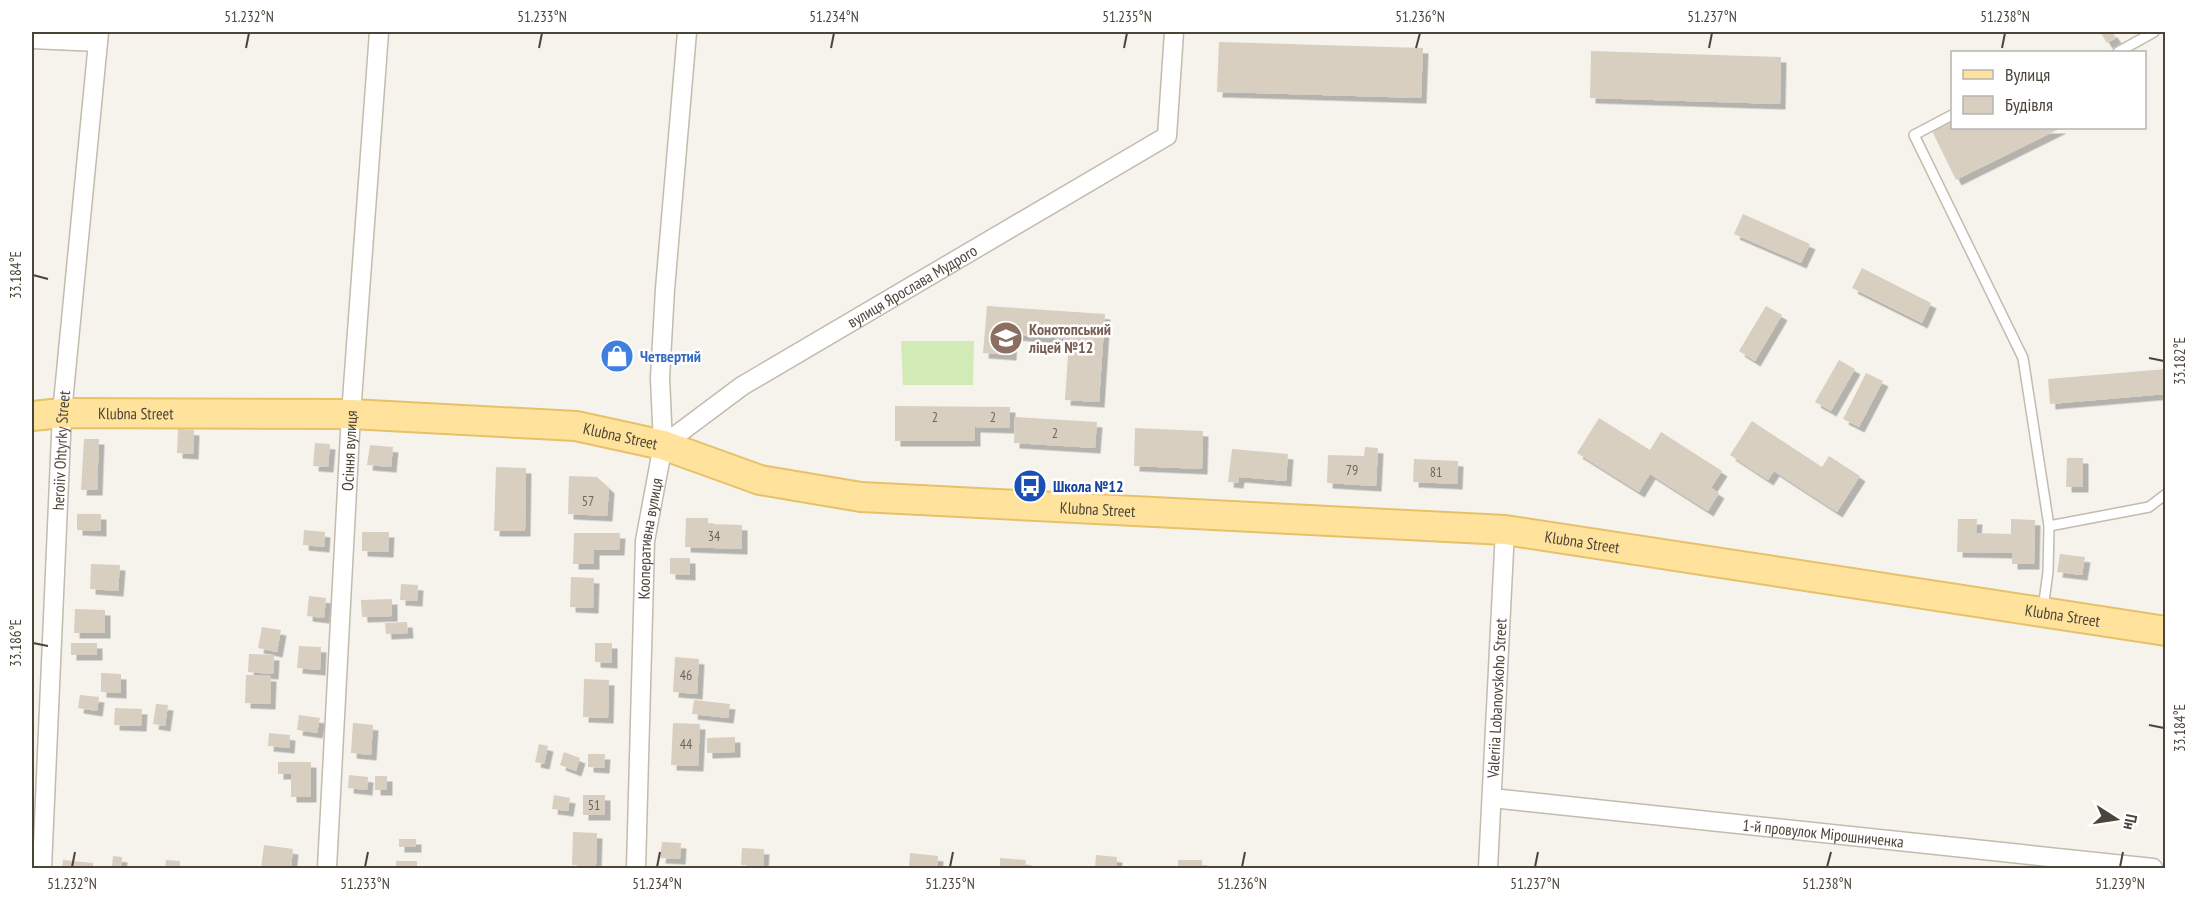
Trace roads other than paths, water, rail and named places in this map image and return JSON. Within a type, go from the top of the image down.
[{"type":"main road","name":"Klubna Street","points":[[32,416],[62,413],[351,414],[576,426],[663,445],[759,480],[861,497],[1505,530],[2166,631]]},
{"type":"street","name":"Осіння вулиця","points":[[327,868],[351,414],[379,32]]},
{"type":"street","name":"Кооперативна вулиця","points":[[636,868],[645,542],[663,445],[660,378],[665,289],[687,32]]},
{"type":"street","name":"вулиця Ярослава Мудрого","points":[[663,445],[742,386],[1167,136],[1174,32]]},
{"type":"street","points":[[32,39],[99,37]]},
{"type":"street","name":"heroiiv Ohtyrky Street","points":[[42,868],[62,413],[99,37]]},
{"type":"street","name":"Valeriia Lobanovskoho Street","points":[[1488,868],[1505,530]]},
{"type":"street","name":"1-й провулок Мірошниченка","points":[[1492,798],[2153,868]]},
{"type":"lane","points":[[2120,51],[2154,32]]},
{"type":"lane","points":[[1951,116],[1914,135],[2023,357],[2049,526],[2048,572],[2043,611]]},
{"type":"lane","points":[[2049,526],[2149,507],[2166,494]]},
{"type":"place","name":"Конотопський ліцей №12","points":[[1006,338]]},
{"type":"place","name":"Четвертий","points":[[617,356]]},
{"type":"place","name":"Школа №12","points":[[1030,486]]}]
